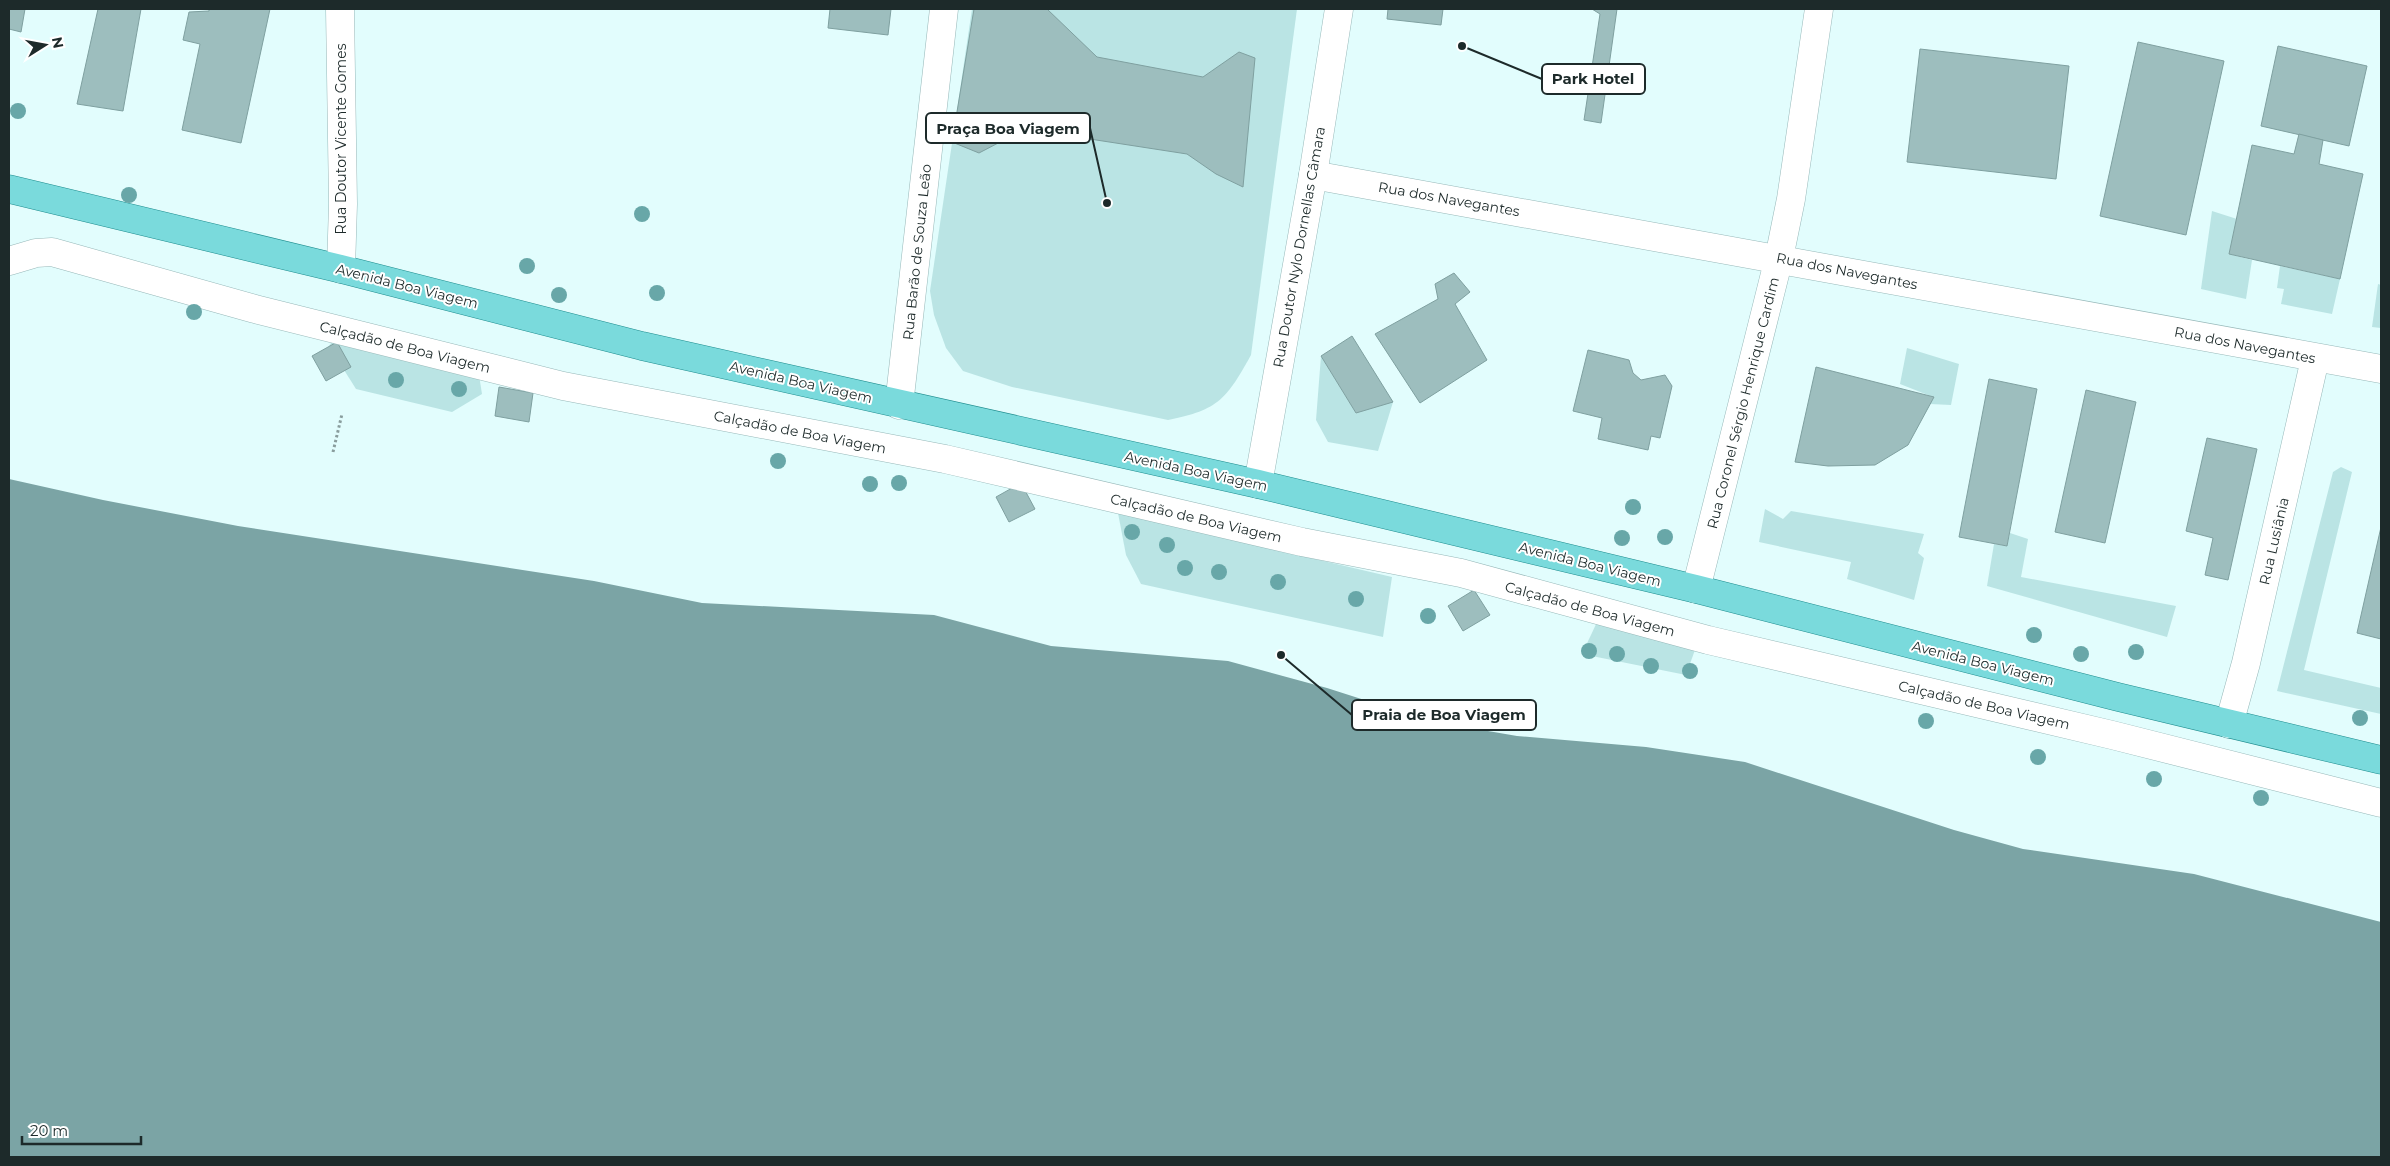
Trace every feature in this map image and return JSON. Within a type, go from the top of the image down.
[{"type":"main road","name":"Avenida Boa Viagem","points":[[9,189],[342,269],[642,346],[1258,484],[1696,589],[2118,697],[2381,760]]},
{"type":"street","name":"Rua Doutor Vicente Gomes","points":[[340,9],[342,269]]},
{"type":"street","name":"Rua Barão de Souza Leão","points":[[899,405],[944,9]]},
{"type":"street","name":"Rua Doutor Nylo Dornellas Câmara","points":[[1258,484],[1313,175],[1339,9]]},
{"type":"street","name":"Rua Coronel Sérgio Henrique Cardim","points":[[1696,589],[1779,258],[1791,199],[1819,9]]},
{"type":"street","name":"Rua dos Navegantes","points":[[1313,175],[1779,258],[2381,369]]},
{"type":"street","name":"Calçadão de Boa Viagem","points":[[9,261],[36,253],[52,252],[255,309],[563,386],[945,459],[1302,542],[1461,574],[1708,640],[2112,735],[2381,803]]},
{"type":"street","name":"Rua Lusiânia","points":[[2229,724],[2246,663],[2315,358]]},
{"type":"path","points":[[333,452],[342,414]]},
{"type":"shaded area","points":[[972,9],[1297,9],[1251,355],[1235,382],[1220,400],[1199,412],[1168,420],[1012,387],[963,371],[946,348],[934,315],[930,291]]},
{"type":"shaded area","points":[[2212,211],[2237,219],[2229,254],[2252,260],[2246,299],[2201,289]]},
{"type":"shaded area","points":[[2280,266],[2340,279],[2332,314],[2281,304],[2284,289],[2277,288]]},
{"type":"shaded area","points":[[2378,284],[2381,285],[2381,328],[2372,327]]},
{"type":"shaded area","points":[[338,333],[478,369],[482,394],[452,412],[356,389],[329,346]]},
{"type":"shaded area","points":[[1907,348],[1959,364],[1951,405],[1930,404],[1933,397],[1900,384]]},
{"type":"shaded area","points":[[1321,356],[1356,413],[1386,394],[1393,402],[1378,451],[1328,442],[1316,420]]},
{"type":"shaded area","points":[[2341,467],[2352,472],[2304,670],[2381,688],[2381,714],[2277,691],[2333,472]]},
{"type":"shaded area","points":[[9,479],[103,500],[238,526],[594,581],[702,603],[934,615],[1051,646],[1228,661],[1327,688],[1430,721],[1517,736],[1646,747],[1745,762],[1954,830],[2023,849],[2194,874],[2381,922],[2381,1157],[9,1157]]},
{"type":"shaded area","points":[[1765,509],[1783,519],[1791,511],[1924,534],[1918,553],[1924,558],[1914,600],[1847,579],[1851,562],[1759,542]]},
{"type":"shaded area","points":[[1118,513],[1392,577],[1383,637],[1141,584],[1126,555]]},
{"type":"shaded area","points":[[2010,533],[2028,539],[2021,577],[2176,606],[2167,637],[1987,586],[1994,544],[2007,546]]},
{"type":"shaded area","points":[[1598,620],[1696,647],[1686,675],[1582,654]]},
{"type":"building","points":[[9,9],[25,9],[21,32],[9,29]]},
{"type":"building","points":[[98,9],[141,9],[123,111],[77,104]]},
{"type":"building","points":[[209,9],[270,9],[241,143],[182,130],[200,44],[183,40],[189,12],[209,11]]},
{"type":"building","points":[[830,9],[891,9],[888,35],[828,28]]},
{"type":"building","points":[[974,9],[1047,9],[1097,57],[1203,77],[1239,52],[1255,58],[1243,187],[1216,174],[1187,154],[1025,129],[979,153],[952,142]]},
{"type":"building","points":[[1388,9],[1443,9],[1441,25],[1387,19]]},
{"type":"building","points":[[1592,9],[1617,9],[1601,123],[1584,120],[1600,14]]},
{"type":"building","points":[[2138,42],[2224,61],[2186,235],[2100,216]]},
{"type":"building","points":[[2278,46],[2367,66],[2349,146],[2261,126]]},
{"type":"building","points":[[1920,49],[2069,66],[2056,179],[1907,162]]},
{"type":"building","points":[[2299,134],[2323,140],[2319,164],[2363,174],[2340,279],[2229,254],[2252,145],[2294,154]]},
{"type":"building","points":[[1454,273],[1470,292],[1455,304],[1487,360],[1420,403],[1375,334],[1438,299],[1435,284]]},
{"type":"building","points":[[1352,336],[1393,402],[1356,413],[1321,356]]},
{"type":"building","points":[[337,342],[351,367],[326,381],[312,356]]},
{"type":"building","points":[[1588,350],[1629,360],[1633,373],[1641,380],[1665,375],[1672,386],[1660,438],[1651,436],[1648,450],[1598,439],[1602,418],[1573,411]]},
{"type":"building","points":[[1816,367],[1934,397],[1908,445],[1875,465],[1828,466],[1795,462]]},
{"type":"building","points":[[1989,379],[2037,389],[2007,546],[1959,537]]},
{"type":"building","points":[[499,387],[533,393],[529,422],[495,416]]},
{"type":"building","points":[[2086,390],[2136,402],[2105,543],[2055,532]]},
{"type":"building","points":[[2207,438],[2257,449],[2228,580],[2205,575],[2213,538],[2186,531]]},
{"type":"building","points":[[1021,483],[1035,509],[1009,522],[996,497]]},
{"type":"building","points":[[2381,527],[2381,639],[2357,633]]},
{"type":"building","points":[[1474,590],[1490,615],[1463,631],[1448,606]]},
{"type":"place","name":"Park Hotel","points":[[1462,46]]},
{"type":"place","name":"Praça Boa Viagem","points":[[1107,203]]},
{"type":"place","name":"Praia de Boa Viagem","points":[[1281,655]]}]
